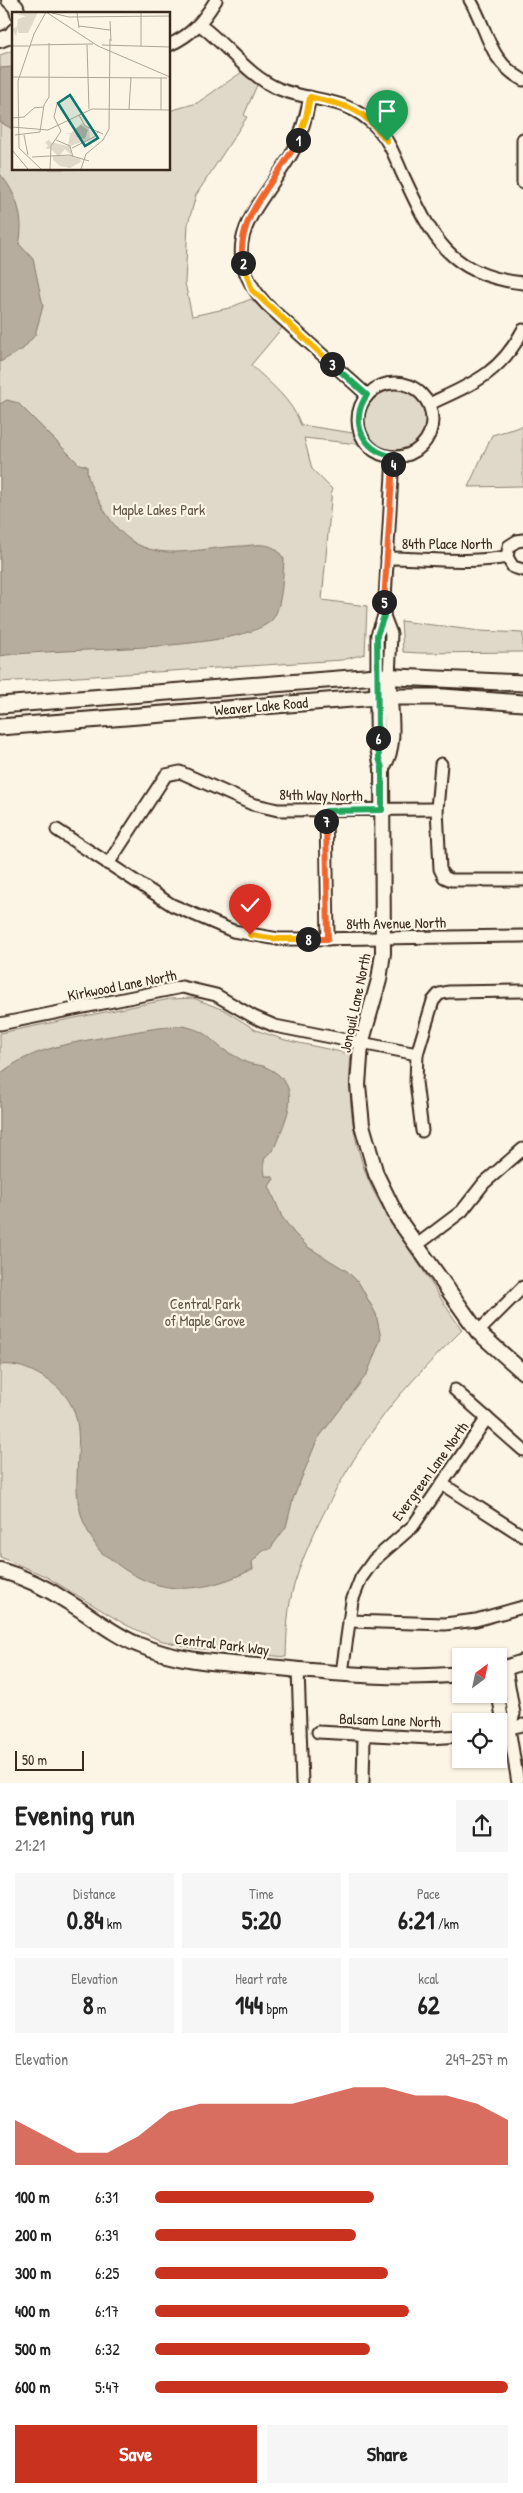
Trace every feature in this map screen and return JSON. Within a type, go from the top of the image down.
[{"type":"main road","name":"Weaver Lake Road","points":[[0,705],[383,676],[523,683]]},
{"type":"main road","name":"Weaver Lake Road","points":[[0,727],[383,697],[443,698],[523,703]]},
{"type":"street","points":[[170,45],[182,39],[200,25],[216,0]]},
{"type":"street","points":[[470,0],[493,53],[502,64],[523,80]]},
{"type":"street","points":[[200,25],[264,81],[280,89],[344,104],[358,112],[377,128],[387,141],[428,227],[447,251],[462,264],[478,272],[523,283]]},
{"type":"street","points":[[0,40],[12,34]]},
{"type":"street","points":[[310,97],[304,125],[291,155],[254,209],[245,228],[241,252],[252,290],[267,306],[367,395]]},
{"type":"street","points":[[523,139],[523,183]]},
{"type":"street","points":[[429,404],[493,370],[512,350],[523,330]]},
{"type":"street","points":[[388,383],[400,383],[417,390],[429,404],[432,416],[431,429],[426,440],[417,450],[406,455],[393,456],[376,452],[364,439],[358,422],[358,412],[367,395],[377,387],[388,383]]},
{"type":"street","name":"Jonquil Lane North","points":[[393,456],[384,616],[391,634],[383,676],[379,758],[382,768],[384,939],[380,980],[361,1044],[359,1099],[362,1125],[372,1162],[388,1203],[478,1332],[523,1372]]},
{"type":"street","name":"84th Place North","points":[[523,540],[512,543],[507,551],[507,557],[512,567],[523,570]]},
{"type":"street","name":"84th Place North","points":[[387,558],[486,561],[507,557]]},
{"type":"street","points":[[441,764],[438,809],[440,869],[444,877],[451,880],[523,880]]},
{"type":"street","name":"84th Way North","points":[[108,864],[166,775],[180,772],[252,804],[278,810],[438,809]]},
{"type":"street","points":[[326,811],[328,939]]},
{"type":"street","name":"84th Avenue North","points":[[57,830],[172,904],[233,931],[278,939],[523,936]]},
{"type":"street","name":"Kirkwood Lane North","points":[[0,1024],[182,987],[216,995],[254,1017],[275,1026],[417,1054]]},
{"type":"street","points":[[422,1131],[416,1082],[417,1054],[433,1001],[439,994],[523,991]]},
{"type":"street","points":[[417,1245],[462,1211],[484,1182],[523,1148]]},
{"type":"street","points":[[478,1332],[523,1287]]},
{"type":"street","points":[[455,1390],[523,1450]]},
{"type":"street","name":"Evergreen Lane North","points":[[342,1673],[352,1601],[367,1568],[413,1526],[486,1418]]},
{"type":"street","points":[[442,1484],[523,1536]]},
{"type":"street","name":"Central Park Way","points":[[0,1570],[39,1585],[69,1602],[106,1628],[146,1648],[170,1656],[201,1661],[342,1673],[423,1678],[452,1675]]},
{"type":"street","points":[[349,1621],[445,1624],[476,1620],[523,1607]]},
{"type":"street","points":[[508,1667],[523,1662]]},
{"type":"street","points":[[298,1670],[302,1783]]},
{"type":"street","points":[[507,1724],[514,1714],[508,1692]]},
{"type":"street","points":[[507,1728],[523,1725]]},
{"type":"street","name":"Balsam Lane North","points":[[318,1732],[364,1736],[430,1738],[452,1737]]},
{"type":"street","points":[[363,1783],[364,1736]]},
{"type":"street","points":[[507,1741],[518,1783]]},
{"type":"green space","name":"Maple Lakes Park","points":[[12,51],[12,170],[170,170],[170,111],[197,103],[242,72],[257,85],[244,115],[247,117],[196,195],[188,224],[185,283],[192,316],[229,308],[251,299],[282,328],[251,365],[286,400],[301,425],[353,433],[358,444],[304,438],[312,469],[332,489],[322,600],[367,606],[365,654],[342,660],[0,682],[0,55]]},
{"type":"green space","points":[[395,387],[413,393],[421,401],[427,419],[421,437],[413,445],[395,451],[377,445],[369,437],[363,419],[369,401],[377,393]]},
{"type":"green space","points":[[523,426],[523,486],[468,487],[492,435]]},
{"type":"green space","points":[[401,621],[480,631],[523,633],[523,652],[403,652]]},
{"type":"green space","name":"Central Park of Maple Grove","points":[[193,998],[224,1010],[256,1030],[285,1040],[351,1054],[350,1088],[353,1122],[365,1172],[387,1214],[462,1330],[399,1396],[369,1436],[339,1485],[313,1535],[292,1591],[287,1629],[286,1657],[193,1648],[159,1640],[126,1625],[45,1576],[0,1557],[0,1033],[170,999]]},
{"type":"shaded area","points":[[12,67],[12,129],[0,122],[0,68]]},
{"type":"shaded area","points":[[0,174],[11,190],[18,207],[21,226],[19,244],[33,259],[43,306],[35,335],[23,349],[0,362]]},
{"type":"shaded area","points":[[7,400],[18,403],[79,464],[87,466],[90,482],[103,508],[117,528],[132,541],[148,549],[165,552],[259,545],[267,545],[277,550],[284,559],[283,574],[278,609],[271,621],[251,631],[221,639],[184,644],[0,656],[0,404]]},
{"type":"shaded area","name":"Central Park of Maple Grove","points":[[182,1026],[205,1034],[224,1050],[244,1061],[263,1066],[277,1074],[285,1083],[289,1093],[287,1115],[273,1151],[265,1158],[265,1176],[272,1176],[274,1179],[269,1186],[282,1217],[294,1233],[308,1247],[347,1271],[359,1283],[376,1314],[381,1338],[367,1374],[317,1440],[293,1499],[286,1527],[270,1549],[263,1551],[252,1562],[253,1569],[216,1583],[181,1588],[163,1586],[146,1581],[129,1572],[100,1551],[84,1524],[77,1495],[77,1422],[72,1406],[61,1391],[38,1374],[17,1366],[0,1365],[0,1074],[25,1058],[52,1048],[137,1031]]},
{"type":"route","points":[[250,935],[278,939],[328,939],[326,811],[382,810],[382,768],[379,758],[377,712],[377,635],[384,616],[393,456],[376,452],[364,439],[358,422],[358,412],[367,395],[267,306],[252,290],[241,252],[242,240],[245,228],[254,209],[291,155],[304,125],[310,97],[344,104],[358,112],[377,128],[387,141]]}]
